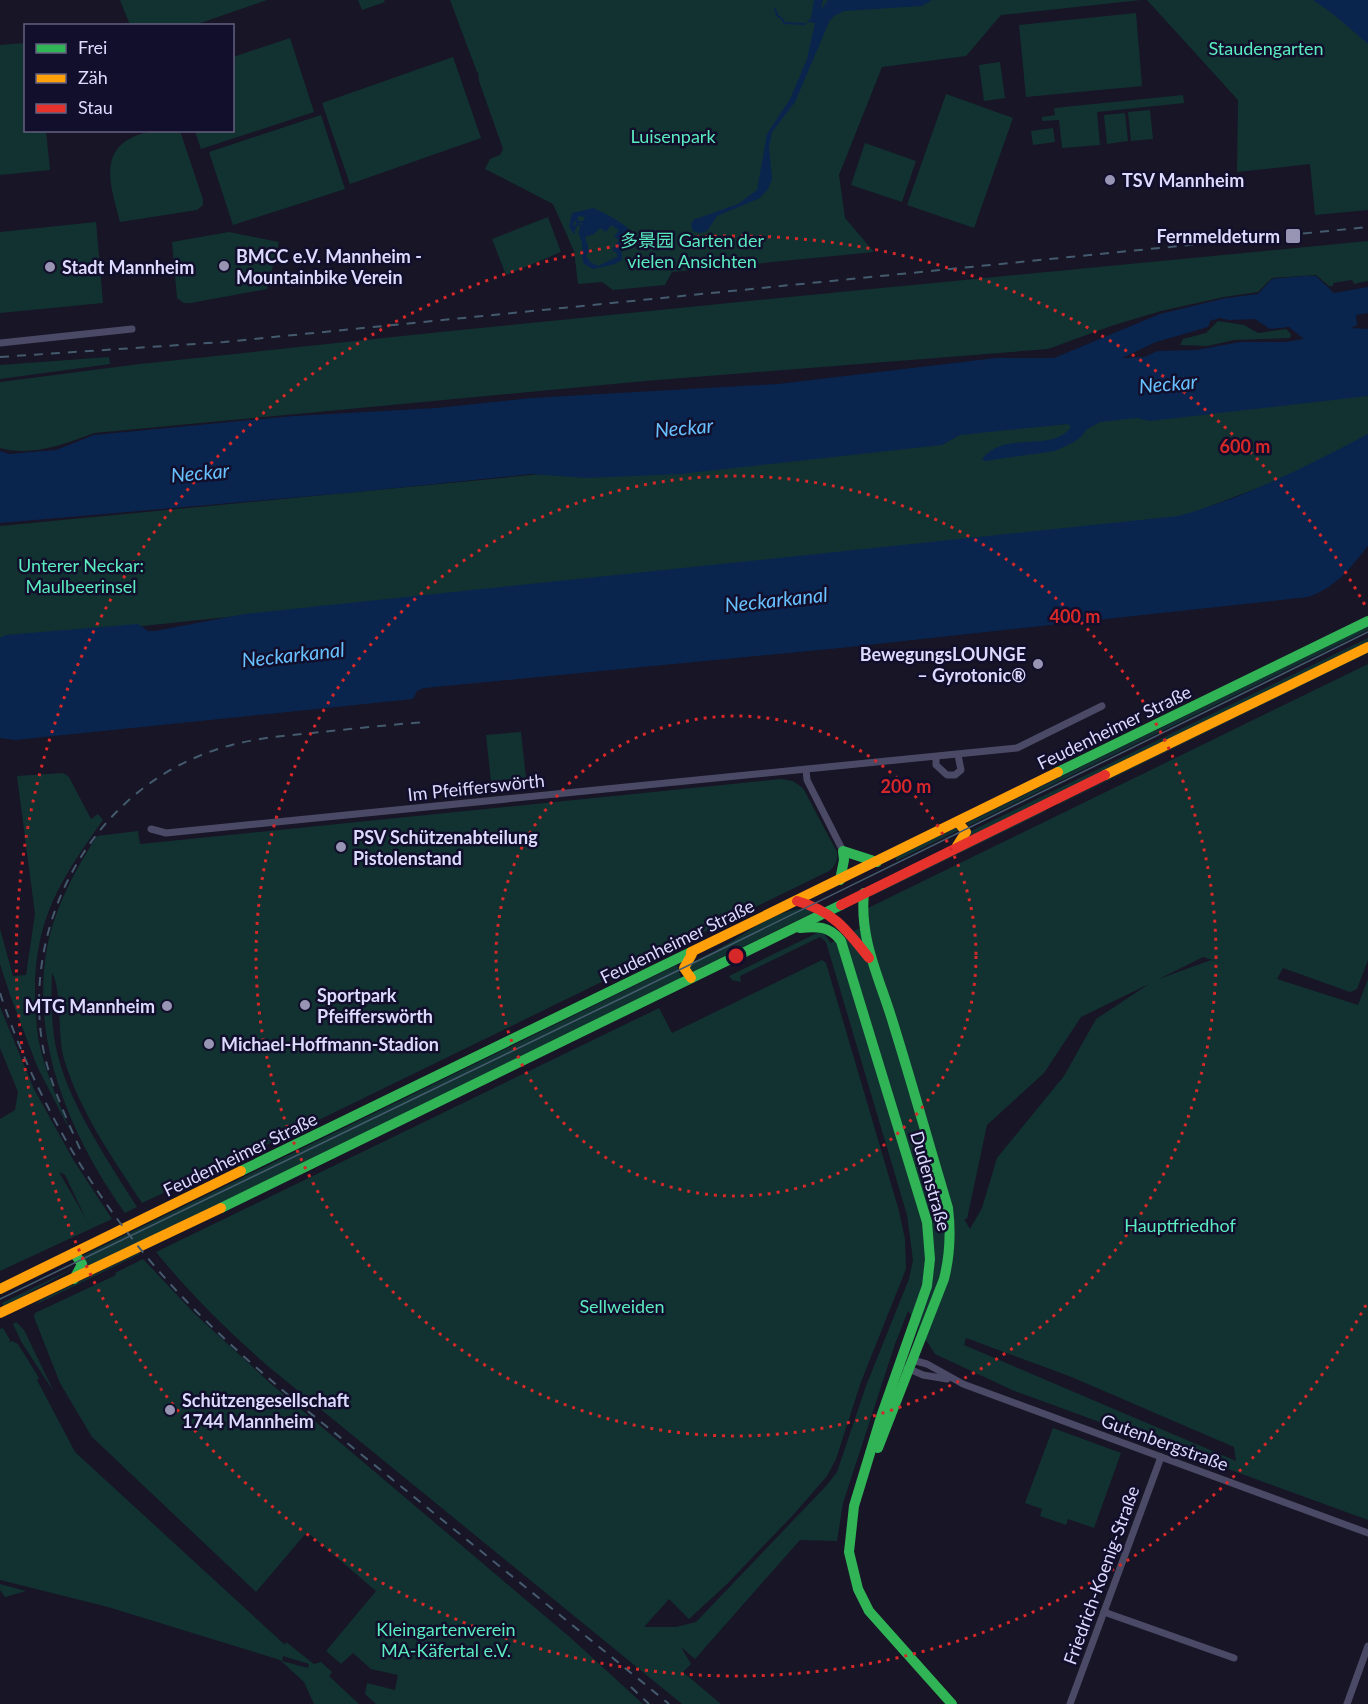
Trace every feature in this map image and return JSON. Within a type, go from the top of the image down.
[{"type":"main road","name":"Feudenheimer Straße","points":[[0,1289],[1368,621]]},
{"type":"main road","points":[[0,1313],[74,1279],[1368,647]]},
{"type":"main road","points":[[955,849],[966,835],[958,822]]},
{"type":"main road","points":[[840,880],[844,860],[843,851],[877,861]]},
{"type":"main road","name":"Dudenstraße","points":[[861,1484],[910,1371],[944,1279],[951,1236],[948,1208],[892,1022],[871,961],[862,921],[864,893]]},
{"type":"main road","points":[[797,901],[827,911]]},
{"type":"main road","name":"Dudenstraße","points":[[827,911],[844,927],[871,961]]},
{"type":"main road","name":"Dudenstraße","points":[[791,929],[821,926],[837,934],[841,941],[927,1222],[931,1242],[930,1280],[881,1417],[851,1523],[849,1551],[858,1589],[873,1616],[952,1704]]},
{"type":"main road","points":[[691,978],[684,968],[694,951]]},
{"type":"main road","points":[[74,1253],[81,1264],[74,1279]]},
{"type":"street","points":[[0,343],[132,329]]},
{"type":"street","name":"Im Pfeifferswörth","points":[[151,829],[166,833],[1017,748],[1102,705]]},
{"type":"street","points":[[936,757],[936,765],[947,775],[955,775],[962,770],[958,755]]},
{"type":"street","points":[[806,770],[807,780],[843,851]]},
{"type":"street","points":[[901,1361],[914,1359]]},
{"type":"street","name":"Gutenbergstraße","points":[[914,1359],[927,1364],[952,1380]]},
{"type":"street","points":[[901,1361],[910,1371]]},
{"type":"street","name":"Gutenbergstraße","points":[[910,1371],[952,1380],[1368,1533]]},
{"type":"street","name":"Friedrich-Koenig-Straße","points":[[1070,1704],[1161,1457]]},
{"type":"street","points":[[1104,1612],[1234,1658]]},
{"type":"street","points":[[1347,1704],[1368,1646]]},
{"type":"green space","points":[[120,0],[267,0],[198,24],[130,24]]},
{"type":"green space","points":[[358,0],[384,0],[385,2],[362,10]]},
{"type":"green space","name":"Luisenpark","points":[[450,0],[1141,0],[1001,15],[966,56],[882,67],[839,175],[845,218],[874,252],[672,272],[665,285],[613,290],[602,282],[578,284],[574,251],[553,204],[485,169],[490,159],[500,155],[503,149],[479,81],[478,72]]},
{"type":"green space","name":"Staudengarten","points":[[1147,0],[1368,0],[1368,210],[1315,215],[1310,164],[1237,172],[1238,100]]},
{"type":"green space","points":[[1136,13],[1142,86],[1026,97],[1019,25]]},
{"type":"green space","points":[[290,38],[314,112],[201,149],[195,132],[234,132],[234,57]]},
{"type":"green space","points":[[24,43],[24,132],[46,132],[50,170],[0,175],[0,45]]},
{"type":"green space","points":[[453,57],[481,138],[350,184],[322,103]]},
{"type":"green space","points":[[1000,62],[1005,98],[984,101],[979,65]]},
{"type":"green space","points":[[946,94],[1013,118],[974,228],[907,205]]},
{"type":"green space","points":[[1183,95],[1184,103],[1097,112],[1100,145],[1062,148],[1059,120],[1042,121],[1042,117],[1055,115],[1054,108]]},
{"type":"green space","points":[[1150,110],[1153,139],[1131,141],[1128,112]]},
{"type":"green space","points":[[1125,113],[1128,141],[1107,144],[1104,115]]},
{"type":"green space","points":[[321,115],[345,189],[233,225],[209,152]]},
{"type":"green space","points":[[1053,128],[1055,142],[1033,145],[1031,131]]},
{"type":"green space","points":[[180,132],[203,199],[203,205],[197,210],[120,222],[111,186],[111,163],[115,152],[123,143],[141,134]]},
{"type":"green space","points":[[865,143],[916,161],[902,202],[851,185]]},
{"type":"green space","points":[[548,217],[561,252],[506,275],[492,239]]},
{"type":"green space","name":"Stadt Mannheim","points":[[96,222],[103,303],[0,313],[0,232]]},
{"type":"green space","name":"BMCC e.V. Mannheim - Mountainbike Verein","points":[[229,232],[279,242],[267,289],[184,303],[177,298],[172,242]]},
{"type":"green space","points":[[1368,241],[1368,281],[1354,284],[1352,280],[1333,283],[1333,286],[1329,286],[1316,275],[1272,278],[1258,292],[1161,311],[1048,349],[645,381],[94,433],[60,445],[36,450],[0,448],[0,382],[140,364],[431,333]]},
{"type":"green space","points":[[1218,321],[1244,325],[1258,333],[1286,329],[1291,334],[1290,338],[1234,340],[1207,346],[1180,345],[1183,339],[1206,333]]},
{"type":"green space","points":[[109,357],[110,364],[0,379],[0,365]]},
{"type":"green space","name":"Unterer Neckar: Maulbeerinsel","points":[[1368,395],[1368,437],[1284,478],[1184,516],[0,641],[0,526]]},
{"type":"green space","points":[[1368,626],[1368,630],[968,826],[967,823]]},
{"type":"green space","points":[[1368,638],[1368,642],[971,836],[971,831]]},
{"type":"green space","points":[[1368,653],[1058,805],[1058,804]]},
{"type":"green space","points":[[1368,664],[1368,960],[1357,989],[1350,992],[1283,968],[1277,979],[1358,1005],[1368,979],[1368,1520],[1012,1390],[935,1354],[920,1331],[910,1355],[919,1327],[908,1311],[843,1503],[837,1541],[800,1540],[695,1659],[681,1647],[691,1664],[683,1672],[721,1704],[682,1704],[269,1367],[210,1312],[156,1252],[659,1008],[672,1033],[822,960],[826,963],[899,1211],[905,1239],[906,1269],[861,1382],[836,1459],[827,1476],[727,1584],[689,1619],[669,1599],[644,1627],[676,1627],[696,1622],[837,1472],[866,1386],[909,1279],[913,1260],[907,1215],[826,942],[820,937],[740,976],[741,982],[732,980],[729,976],[819,932],[824,934],[831,943],[868,924],[866,909]],"holes":[[[1203,957],[1225,964],[1211,960],[1159,979]],[[1149,984],[1096,1019],[1064,1076],[997,1158],[982,1208],[970,1229],[964,1219],[967,1219],[987,1125],[1044,1073],[1081,1017]],[[966,1338],[1069,1376],[1234,1447],[1236,1461],[964,1345]]]},
{"type":"green space","points":[[521,732],[526,778],[491,781],[486,735]]},
{"type":"green space","points":[[63,773],[69,777],[91,819],[98,814],[103,820],[74,862],[52,902],[39,945],[36,969],[35,996],[40,1047],[71,1133],[37,1066],[0,964],[0,929],[13,976],[26,975],[35,914],[17,776]]},
{"type":"green space","name":"Sportpark Pfeifferswörth","points":[[781,779],[793,781],[803,788],[837,852],[836,863],[829,871],[290,1134],[142,1203],[98,1134],[71,1079],[62,1049],[57,990],[52,973],[53,1025],[64,1075],[92,1134],[137,1207],[125,1213],[105,1184],[72,1121],[59,1088],[44,1019],[43,984],[50,933],[60,904],[97,836],[138,831],[140,844]]},
{"type":"green space","points":[[1048,808],[1044,812],[871,895]]},
{"type":"green space","points":[[958,827],[961,829],[896,861],[896,857]]},
{"type":"green space","points":[[808,908],[816,911],[694,971],[690,970],[690,963],[766,921],[786,912]]},
{"type":"green space","points":[[677,965],[681,978],[88,1268],[82,1256]]},
{"type":"green space","points":[[0,1007],[34,1089],[74,1161],[112,1219],[0,1271],[0,1119],[15,1110],[18,1092],[0,1048]],"holes":[[[59,1172],[65,1175],[86,1219]]]},
{"type":"green space","points":[[140,1254],[35,1305],[41,1300]]},
{"type":"green space","name":"Kleingartenverein MA-Käfertal e.V.","points":[[143,1259],[194,1313],[270,1383],[572,1639],[643,1704],[376,1704],[365,1694],[367,1683],[395,1690],[398,1675],[371,1669],[353,1653],[341,1664],[326,1651],[376,1591],[307,1532],[256,1592],[92,1437],[60,1383],[34,1317],[35,1313],[116,1275],[115,1273]]},
{"type":"green space","points":[[74,1268],[4,1307],[2,1303]]},
{"type":"green space","points":[[16,1322],[24,1330],[54,1392],[22,1343],[13,1324]]},
{"type":"green space","points":[[3,1328],[9,1342],[18,1344],[39,1378],[37,1380],[75,1452],[285,1645],[286,1642],[314,1664],[321,1662],[332,1672],[329,1676],[359,1704],[314,1704],[304,1682],[280,1660],[108,1607],[0,1580],[0,1329]],"holes":[[[283,1656],[309,1664],[308,1668],[282,1661]]]},
{"type":"green space","points":[[1053,1428],[1121,1453],[1094,1528],[1068,1519],[1066,1525],[1040,1516],[1042,1509],[1025,1503]]},
{"type":"green space","points":[[0,1584],[26,1591],[5,1597],[0,1590]]},
{"type":"water","points":[[814,0],[823,0],[821,10],[828,0],[932,0],[922,6],[844,11],[834,16],[829,22],[795,102],[772,132],[769,147],[772,179],[768,189],[760,198],[717,216],[707,231],[700,233],[693,231],[691,225],[693,220],[738,204],[757,190],[767,134],[790,99],[807,59],[815,23],[808,22],[804,25],[811,18]]},
{"type":"water","points":[[1313,0],[1368,0],[1368,44],[1333,14]]},
{"type":"water","points":[[593,208],[616,220],[632,232],[634,236],[631,241],[621,242],[622,260],[593,269],[584,264],[578,233],[585,217],[579,216],[573,224],[575,235],[569,227],[572,213]],"holes":[[[611,225],[619,230],[614,237],[619,240],[612,250],[617,253],[617,257],[598,266],[590,262],[586,256],[589,250],[585,237],[594,234],[600,228],[606,232]]]},
{"type":"water","name":"Neckar","points":[[1316,276],[1334,293],[1368,287],[1368,313],[1356,315],[1357,325],[1351,328],[1368,329],[1368,396],[1150,421],[1137,418],[1100,422],[1086,430],[1074,442],[1055,451],[985,461],[982,459],[992,450],[1003,445],[1052,439],[1062,435],[1071,427],[1068,424],[960,435],[942,445],[680,474],[586,478],[531,474],[347,493],[0,523],[0,451],[9,454],[56,450],[94,435],[294,416],[436,408],[531,398],[778,384],[996,358],[1054,358],[1160,314],[1226,298],[1258,294],[1272,279]],"holes":[[[1220,318],[1255,319],[1270,329],[1289,327],[1304,339],[1285,342],[1240,342],[1197,350],[1158,351],[1144,357],[1122,358],[1156,342],[1208,327],[1210,321]]]},
{"type":"water","name":"Neckarkanal","points":[[1368,434],[1368,546],[1335,583],[1308,597],[840,648],[424,688],[417,691],[413,699],[15,740],[0,738],[0,638],[5,635],[138,624],[148,631],[155,631],[244,614],[1178,516],[1251,491]]},
{"type":"waterway","points":[[775,9],[784,23],[805,24]]},
{"type":"waterway","points":[[577,219],[577,222],[584,222]]},
{"type":"waterway","points":[[575,228],[577,224]]},
{"type":"tram line","points":[[0,1299],[626,996],[1368,632]]},
{"type":"railway","points":[[0,357],[224,342],[1368,227]]},
{"type":"railway","points":[[80,1149],[48,1070],[42,1042],[39,995],[44,949],[57,905],[77,863],[104,826],[136,794],[175,768],[218,749],[276,737],[425,722]]},
{"type":"railway","points":[[0,993],[16,1037],[56,1122],[105,1201],[162,1275],[218,1333],[294,1399],[669,1704]]},
{"type":"railway","points":[[631,1687],[649,1704]]},
{"type":"traffic: fast","points":[[1058,772],[1368,621]]},
{"type":"traffic: fast","points":[[840,880],[844,860],[843,851],[877,862]]},
{"type":"traffic: fast","points":[[864,893],[863,911],[872,961],[889,1009],[948,1208],[949,1226],[949,1252],[944,1279],[878,1448]]},
{"type":"traffic: fast","points":[[221,1208],[841,905]]},
{"type":"traffic: fast","points":[[800,928],[823,928],[832,932],[841,941],[927,1222],[930,1259],[927,1286],[881,1417],[854,1506],[849,1552],[858,1589],[869,1611],[952,1704]]},
{"type":"traffic: fast","points":[[241,1171],[691,952]]},
{"type":"traffic: fast","points":[[74,1253],[82,1264],[74,1279]]},
{"type":"traffic: slow","points":[[1105,775],[1368,647]]},
{"type":"traffic: slow","points":[[691,952],[1058,772]]},
{"type":"traffic: slow","points":[[957,846],[966,832],[958,822]]},
{"type":"traffic: slow","points":[[691,978],[684,968],[692,954]]},
{"type":"traffic: slow","points":[[0,1289],[241,1171]]},
{"type":"traffic: slow","points":[[0,1313],[221,1208]]},
{"type":"traffic: jam","points":[[841,905],[1105,775]]},
{"type":"traffic: jam","points":[[797,901],[830,916],[846,930],[869,958]]},
{"type":"place","name":"TSV Mannheim","points":[[1110,180]]},
{"type":"place","name":"Fernmeldeturm","points":[[1293,236]]},
{"type":"place","name":"BMCC e.V. Mannheim - Mountainbike Verein","points":[[224,266]]},
{"type":"place","name":"Stadt Mannheim","points":[[50,267]]},
{"type":"place","name":"BewegungsLOUNGE – Gyrotonic®","points":[[1038,664]]},
{"type":"place","name":"PSV Schützenabteilung Pistolenstand","points":[[341,847]]},
{"type":"place","name":"Sportpark Pfeifferswörth","points":[[305,1005]]},
{"type":"place","name":"MTG Mannheim","points":[[167,1006]]},
{"type":"place","name":"Michael-Hoffmann-Stadion","points":[[209,1044]]},
{"type":"place","name":"Schützengesellschaft 1744 Mannheim","points":[[170,1410]]},
{"type":"park label","name":"多景园 Garten der vielen Ansichten","points":[[692,250]]},
{"type":"park label","name":"Hauptfriedhof","points":[[1180,1225]]},
{"type":"park label","name":"Sellweiden","points":[[622,1306]]}]
